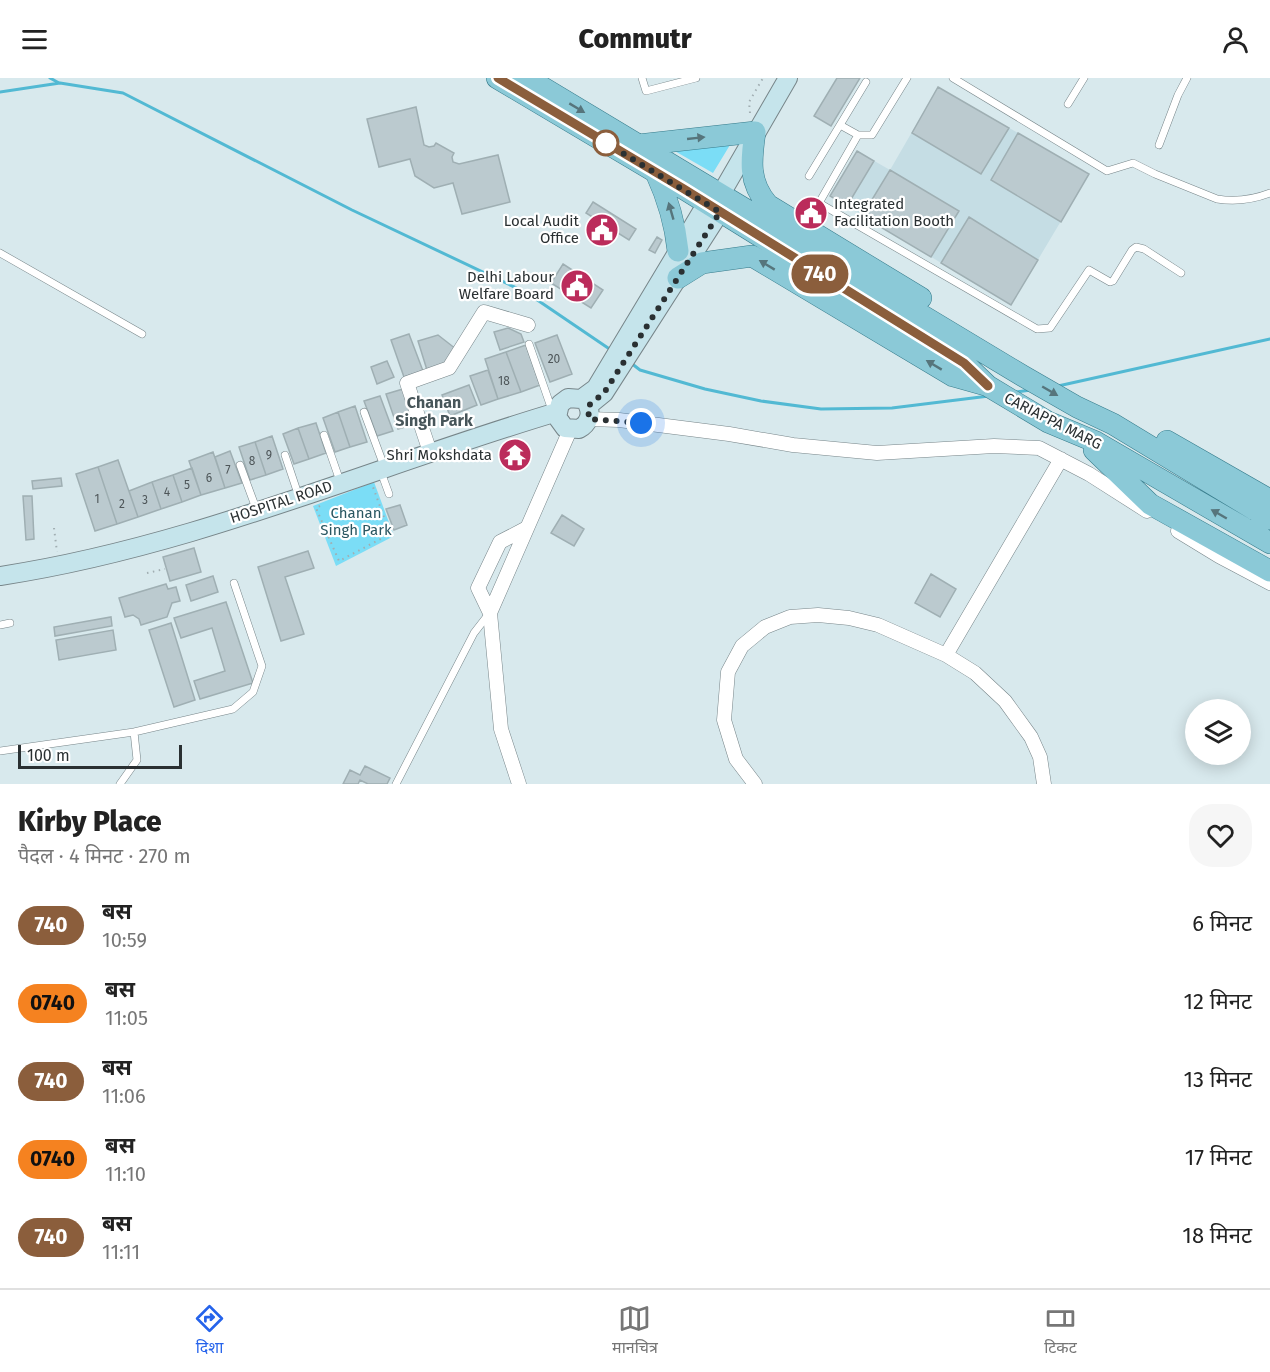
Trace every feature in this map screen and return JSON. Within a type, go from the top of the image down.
[{"type":"main road","name":"CARIAPPA MARG","points":[[497,78],[656,173],[718,198],[1077,407],[1113,424],[1270,519]]},
{"type":"main road","name":"CARIAPPA MARG","points":[[527,78],[638,145],[718,198],[964,363],[988,386],[1048,422],[1095,442],[1270,543]]},
{"type":"main road","points":[[638,145],[753,126],[752,173],[757,190],[768,205],[991,340],[1023,376]]},
{"type":"main road","points":[[656,173],[672,211],[678,251]]},
{"type":"main road","points":[[678,278],[702,263],[752,256],[953,376],[988,386]]},
{"type":"main road","points":[[1113,424],[1137,426],[1154,434],[1270,500]]},
{"type":"main road","points":[[1077,434],[1150,504],[1270,571]]},
{"type":"street","points":[[631,340],[678,278],[753,126],[788,78]]},
{"type":"street","points":[[718,198],[678,251],[631,340],[606,380],[604,393],[586,408],[579,429],[570,430],[562,425],[555,413],[560,404],[568,398],[586,408],[619,420],[793,445],[878,453],[994,446],[1039,448],[1061,459],[1219,556],[1270,583]]},
{"type":"street","points":[[430,452],[407,383],[449,368],[484,312],[528,325]]},
{"type":"street","name":"HOSPITAL ROAD","points":[[0,576],[59,567],[133,549],[257,511],[430,452],[555,413]]},
{"type":"street","points":[[490,613],[570,430]]},
{"type":"street","points":[[946,655],[1061,459]]},
{"type":"street","points":[[519,784],[501,729],[490,613],[478,588],[500,542],[525,530]]},
{"type":"street","points":[[755,784],[736,759],[724,720],[728,672],[742,646],[765,627],[790,617],[818,615],[849,618],[878,625],[946,655],[975,673],[1005,701],[1031,737],[1040,758],[1044,784]]},
{"type":"lane","points":[[642,78],[646,91],[696,78]]},
{"type":"lane","points":[[840,125],[858,135],[872,135],[907,78]]},
{"type":"lane","points":[[953,78],[1107,171],[1133,163],[1217,199],[1240,201],[1268,196]]},
{"type":"lane","points":[[1068,104],[1084,78]]},
{"type":"lane","points":[[1159,145],[1187,78]]},
{"type":"lane","points":[[810,176],[866,82]]},
{"type":"lane","points":[[858,135],[819,203],[1036,329],[1050,328],[1089,270],[1104,280],[1113,281],[1132,250],[1136,248],[1144,249],[1181,273]]},
{"type":"lane","points":[[0,253],[142,334]]},
{"type":"lane","points":[[529,344],[555,413]]},
{"type":"lane","points":[[364,412],[388,494]]},
{"type":"lane","points":[[324,435],[341,483]]},
{"type":"lane","points":[[285,455],[299,497]]},
{"type":"lane","points":[[240,465],[257,511]]},
{"type":"lane","points":[[0,751],[134,732],[233,709],[253,692],[262,666],[234,583]]},
{"type":"lane","points":[[396,784],[474,633],[490,613]]},
{"type":"lane","points":[[0,625],[10,623]]},
{"type":"lane","points":[[120,784],[137,760],[134,732]]},
{"type":"path","points":[[753,126],[749,102],[762,78]]},
{"type":"path","points":[[320,507],[316,508],[339,561],[390,534],[374,487]]},
{"type":"path","points":[[54,528],[59,567]]},
{"type":"path","points":[[147,573],[165,569]]},
{"type":"shaded area","points":[[938,87],[1089,174],[1011,305],[830,196],[857,151],[890,170]]},
{"type":"green space","points":[[733,140],[713,173],[673,150]]},
{"type":"green space","name":"Chanan Singh Park","points":[[374,482],[394,536],[336,566],[313,506]]},
{"type":"building","points":[[837,78],[860,78],[831,126],[814,116]]},
{"type":"building","points":[[938,87],[1009,128],[981,174],[912,133]]},
{"type":"building","points":[[416,107],[424,145],[429,147],[436,143],[454,153],[453,162],[459,164],[498,155],[510,202],[462,214],[453,183],[434,188],[415,176],[410,159],[379,167],[367,119]]},
{"type":"building","points":[[1018,133],[1089,174],[1061,222],[991,180]]},
{"type":"building","points":[[857,151],[874,161],[847,206],[830,196]]},
{"type":"building","points":[[890,170],[959,211],[931,257],[862,216]]},
{"type":"building","points":[[593,202],[636,229],[629,240],[586,213]]},
{"type":"building","points":[[969,217],[1038,260],[1011,305],[941,263]]},
{"type":"building","points":[[657,237],[662,240],[655,253],[649,250]]},
{"type":"building","name":"Delhi Labour Welfare Board","points":[[563,264],[603,290],[591,308],[551,283]]},
{"type":"building","points":[[508,328],[521,334],[524,342],[500,350],[494,332]]},
{"type":"building","points":[[409,334],[423,371],[404,377],[391,340]]},
{"type":"building","points":[[438,335],[456,349],[442,365],[427,370],[418,341]]},
{"type":"building","points":[[557,335],[572,374],[550,382],[535,343]]},
{"type":"building","points":[[526,345],[540,385],[521,392],[506,352]]},
{"type":"building","points":[[506,352],[521,392],[498,399],[485,359]]},
{"type":"building","points":[[387,361],[394,377],[377,384],[371,367]]},
{"type":"building","points":[[488,370],[498,399],[481,405],[470,376]]},
{"type":"building","points":[[469,385],[477,405],[450,416],[442,395]]},
{"type":"building","points":[[403,389],[415,424],[398,429],[386,394]]},
{"type":"building","points":[[380,396],[393,431],[377,436],[364,401]]},
{"type":"building","points":[[355,406],[367,442],[350,447],[338,412]]},
{"type":"building","points":[[338,412],[350,447],[335,452],[323,418]]},
{"type":"building","points":[[316,423],[326,453],[309,459],[298,428]]},
{"type":"building","points":[[298,428],[309,459],[294,464],[283,434]]},
{"type":"building","points":[[272,436],[283,469],[266,475],[255,442]]},
{"type":"building","points":[[255,442],[266,475],[250,480],[239,447]]},
{"type":"building","points":[[230,451],[242,483],[225,488],[215,457]]},
{"type":"building","points":[[213,452],[225,488],[201,495],[189,461]]},
{"type":"building","points":[[118,460],[138,517],[117,524],[98,467]]},
{"type":"building","points":[[98,467],[117,524],[95,531],[76,474]]},
{"type":"building","points":[[192,468],[201,495],[182,502],[173,475]]},
{"type":"building","points":[[173,475],[182,502],[161,509],[152,482]]},
{"type":"building","points":[[61,478],[62,486],[33,489],[32,481]]},
{"type":"building","points":[[152,482],[161,509],[138,517],[129,491]]},
{"type":"building","points":[[23,496],[32,496],[34,539],[26,540]]},
{"type":"building","points":[[400,505],[407,525],[394,530],[386,509]]},
{"type":"building","points":[[562,515],[584,529],[574,546],[551,533]]},
{"type":"building","points":[[194,548],[201,572],[170,581],[163,557]]},
{"type":"building","points":[[308,551],[314,568],[285,577],[304,634],[281,641],[258,567]]},
{"type":"building","points":[[931,574],[956,589],[940,617],[915,603]]},
{"type":"building","points":[[213,576],[218,592],[191,601],[186,585]]},
{"type":"building","points":[[166,584],[168,589],[176,587],[180,601],[172,603],[167,617],[141,625],[139,619],[133,615],[125,617],[119,598]]},
{"type":"building","points":[[226,602],[253,683],[200,699],[194,681],[225,671],[212,628],[181,638],[174,618]]},
{"type":"building","points":[[111,617],[112,626],[55,636],[54,627]]},
{"type":"building","points":[[171,623],[195,700],[174,707],[149,630]]},
{"type":"building","points":[[113,630],[116,650],[59,660],[56,640]]},
{"type":"building","points":[[365,766],[390,778],[387,784],[368,784],[360,780],[358,784],[343,784],[350,770],[360,775]]},
{"type":"waterway","points":[[50,78],[59,83]]},
{"type":"waterway","points":[[0,92],[60,83],[123,93],[352,210],[527,293],[611,350]]},
{"type":"waterway","points":[[1058,386],[1270,339]]},
{"type":"waterway","points":[[631,363],[640,370],[705,389],[761,401],[821,409],[892,408],[989,396]]},
{"type":"waterway","points":[[1016,392],[1031,390]]},
{"type":"bus line","name":"740","points":[[498,78],[684,189],[964,363],[988,386]]},
{"type":"place","name":"Integrated Facilitation Booth","points":[[811,213]]},
{"type":"place","name":"Local Audit Office","points":[[602,230]]},
{"type":"place","name":"Delhi Labour Welfare Board","points":[[577,286]]},
{"type":"place","name":"Shri Mokshdata","points":[[515,455]]},
{"type":"district","name":"Chanan Singh Park","points":[[434,411]]},
{"type":"route","points":[[606,143],[601,140],[720,212],[604,393],[588,406],[589,419],[641,423]]}]
